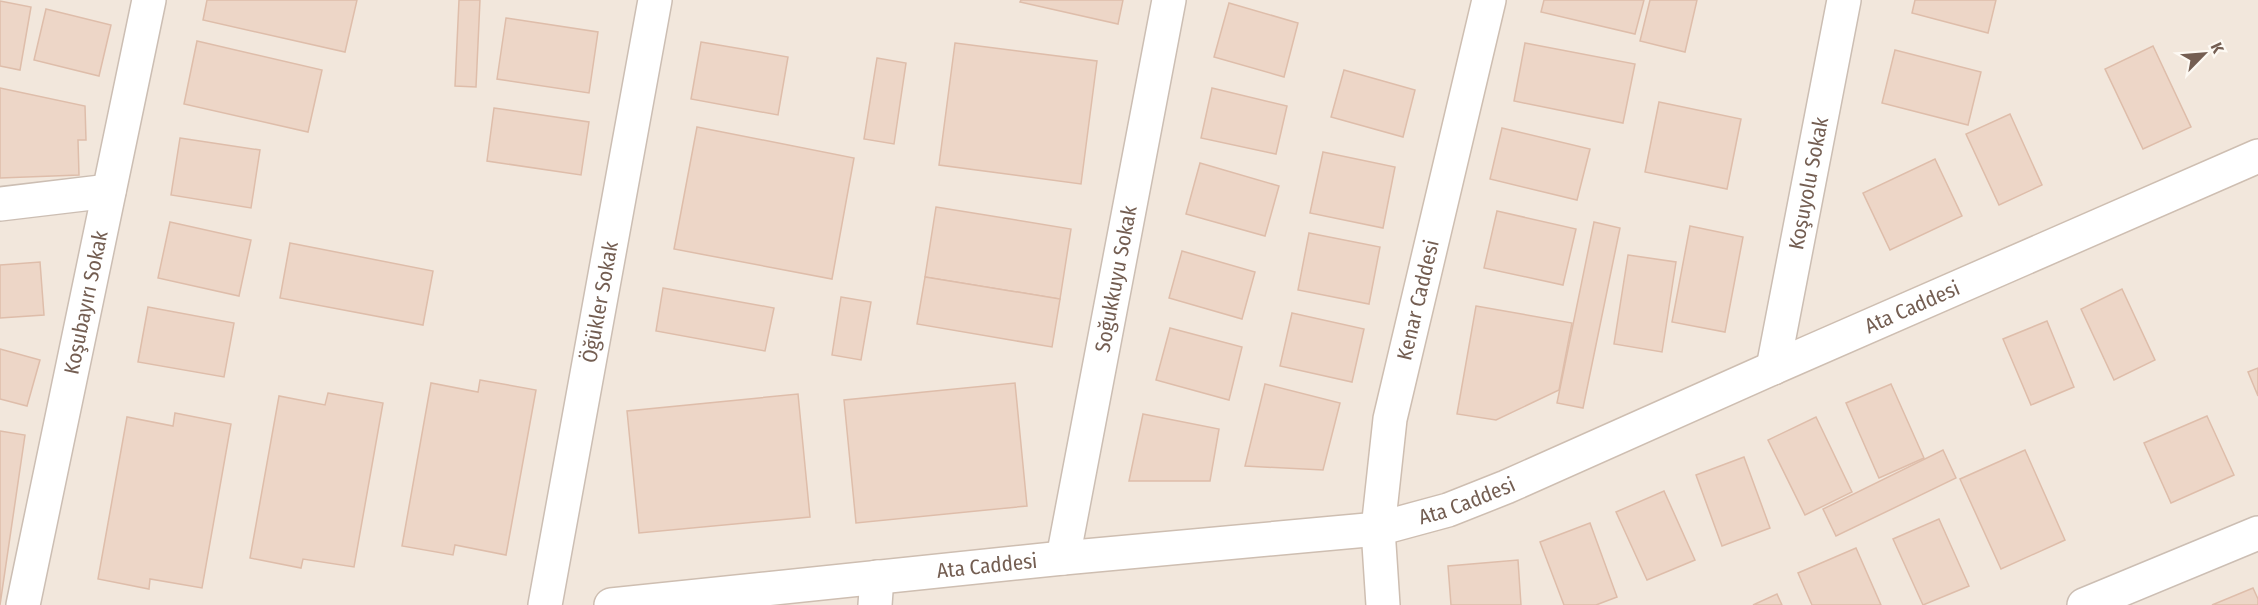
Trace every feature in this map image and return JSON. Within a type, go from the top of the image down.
[{"type":"street","name":"Koşubayırı Sokak","points":[[23,605],[149,0]]},
{"type":"street","name":"Öğükler Sokak","points":[[545,605],[655,0]]},
{"type":"street","name":"Soğukkuyu Sokak","points":[[1063,558],[1169,0]]},
{"type":"street","name":"Kenar Caddesi","points":[[1383,605],[1378,529],[1390,419],[1489,0]]},
{"type":"street","name":"Koşuyolu Sokak","points":[[1773,368],[1844,0]]},
{"type":"street","name":"Ata Caddesi","points":[[611,605],[876,591],[1063,558],[1378,529],[1448,510],[1506,487],[2258,156]]},
{"type":"street","points":[[0,204],[109,191]]},
{"type":"street","points":[[2084,605],[2258,533]]},
{"type":"shaded area","points":[[0,0],[2258,0],[2258,605],[0,605]]},
{"type":"building","points":[[207,0],[357,0],[345,52],[203,20]]},
{"type":"building","points":[[459,0],[480,0],[476,87],[455,86]]},
{"type":"building","points":[[1021,0],[1123,0],[1118,24],[1020,2]]},
{"type":"building","points":[[1544,0],[1644,0],[1635,34],[1541,12]]},
{"type":"building","points":[[1650,0],[1697,0],[1685,52],[1640,41]]},
{"type":"building","points":[[1915,0],[1996,0],[1988,33],[1912,13]]},
{"type":"building","points":[[0,1],[31,7],[20,70],[0,66]]},
{"type":"building","points":[[1229,3],[1298,23],[1284,77],[1214,57]]},
{"type":"building","points":[[46,9],[111,25],[99,76],[34,60]]},
{"type":"building","points":[[506,18],[598,32],[589,93],[497,79]]},
{"type":"building","points":[[197,41],[322,70],[308,132],[184,104]]},
{"type":"building","points":[[701,42],[788,57],[778,115],[691,99]]},
{"type":"building","points":[[955,43],[1097,61],[1081,184],[939,165]]},
{"type":"building","points":[[1525,43],[1635,64],[1623,123],[1514,101]]},
{"type":"building","points":[[2153,46],[2191,127],[2143,149],[2105,69]]},
{"type":"building","points":[[1895,50],[1981,72],[1968,125],[1882,103]]},
{"type":"building","points":[[877,58],[906,63],[894,144],[864,139]]},
{"type":"building","points":[[1344,70],[1415,90],[1403,137],[1331,117]]},
{"type":"building","points":[[0,88],[85,106],[86,140],[78,140],[79,175],[0,178]]},
{"type":"building","points":[[1212,88],[1287,106],[1276,154],[1201,138]]},
{"type":"building","points":[[1659,102],[1741,119],[1727,189],[1645,172]]},
{"type":"building","points":[[494,108],[589,122],[581,175],[487,161]]},
{"type":"building","points":[[2010,114],[2042,185],[1999,205],[1966,134]]},
{"type":"building","points":[[697,127],[854,158],[832,279],[674,249]]},
{"type":"building","points":[[1502,128],[1590,149],[1577,200],[1490,179]]},
{"type":"building","points":[[180,138],[260,150],[251,208],[171,195]]},
{"type":"building","points":[[1323,152],[1395,167],[1383,228],[1310,213]]},
{"type":"building","points":[[1935,159],[1962,216],[1890,250],[1863,193]]},
{"type":"building","points":[[1200,163],[1279,186],[1265,236],[1186,214]]},
{"type":"building","points":[[936,207],[1071,229],[1060,299],[925,277]]},
{"type":"building","points":[[1497,211],[1576,229],[1563,285],[1484,268]]},
{"type":"building","points":[[170,222],[251,240],[239,296],[158,278]]},
{"type":"building","points":[[1594,222],[1620,228],[1583,408],[1557,403]]},
{"type":"building","points":[[1690,226],[1743,237],[1725,332],[1672,322]]},
{"type":"building","points":[[1309,233],[1380,247],[1369,304],[1298,290]]},
{"type":"building","points":[[290,243],[433,271],[423,325],[280,298]]},
{"type":"building","points":[[1182,251],[1255,272],[1242,319],[1169,298]]},
{"type":"building","points":[[1628,255],[1676,262],[1662,352],[1614,344]]},
{"type":"building","points":[[40,262],[44,315],[0,318],[0,265]]},
{"type":"building","points":[[925,277],[1060,299],[1052,347],[917,324]]},
{"type":"building","points":[[663,288],[774,308],[765,351],[656,331]]},
{"type":"building","points":[[2122,289],[2155,360],[2114,380],[2081,309]]},
{"type":"building","points":[[841,297],[871,302],[861,360],[832,355]]},
{"type":"building","points":[[1476,306],[1572,323],[1559,390],[1496,420],[1457,414]]},
{"type":"building","points":[[148,307],[234,323],[224,377],[138,362]]},
{"type":"building","points":[[1292,313],[1364,329],[1352,382],[1280,366]]},
{"type":"building","points":[[2047,321],[2074,387],[2031,405],[2003,339]]},
{"type":"building","points":[[1170,328],[1242,347],[1229,400],[1156,380]]},
{"type":"building","points":[[0,349],[40,360],[27,406],[0,399]]},
{"type":"building","points":[[2258,368],[2258,396],[2248,372]]},
{"type":"building","points":[[480,380],[536,390],[506,555],[455,545],[453,555],[402,546],[431,383],[478,392]]},
{"type":"building","points":[[1015,383],[1027,506],[856,523],[844,400]]},
{"type":"building","points":[[1265,384],[1340,403],[1323,470],[1245,466]]},
{"type":"building","points":[[1891,384],[1924,458],[1879,478],[1846,403]]},
{"type":"building","points":[[328,393],[383,403],[354,567],[303,559],[301,568],[250,558],[279,396],[325,405]]},
{"type":"building","points":[[798,394],[810,517],[639,533],[627,411]]},
{"type":"building","points":[[175,413],[231,424],[202,588],[150,579],[149,589],[98,579],[127,417],[173,426]]},
{"type":"building","points":[[1143,414],[1219,429],[1210,481],[1129,481]]},
{"type":"building","points":[[2207,416],[2234,475],[2171,503],[2144,443]]},
{"type":"building","points":[[1816,417],[1852,492],[1805,515],[1768,440]]},
{"type":"building","points":[[0,431],[25,435],[0,605]]},
{"type":"building","points":[[1943,450],[1956,478],[1836,536],[1823,509]]},
{"type":"building","points":[[2025,450],[2065,540],[2001,569],[1960,479]]},
{"type":"building","points":[[1744,457],[1770,528],[1722,546],[1696,475]]},
{"type":"building","points":[[1664,491],[1695,560],[1647,580],[1616,512]]},
{"type":"building","points":[[1939,519],[1969,586],[1923,605],[1893,539]]},
{"type":"building","points":[[1590,523],[1617,597],[1596,605],[1564,605],[1540,542]]},
{"type":"building","points":[[1856,548],[1881,605],[1812,605],[1798,573]]},
{"type":"building","points":[[1518,560],[1521,605],[1451,605],[1448,566]]},
{"type":"building","points":[[2253,588],[2258,605],[2212,605]]},
{"type":"building","points":[[1777,594],[1782,605],[1753,605]]}]
